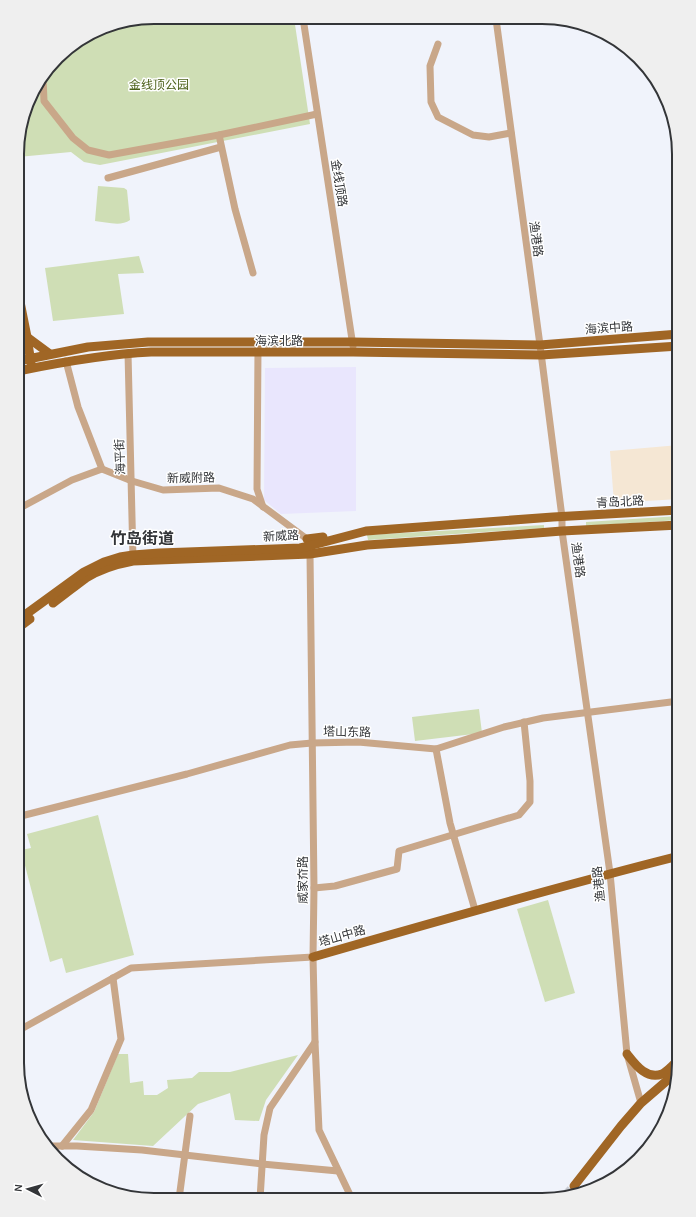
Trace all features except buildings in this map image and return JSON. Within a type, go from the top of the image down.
[{"type":"main road","points":[[24,323],[32,368]]},
{"type":"main road","name":"海滨中路","points":[[540,345],[672,335]]},
{"type":"main road","points":[[27,338],[50,354]]},
{"type":"main road","name":"海滨北路","points":[[24,360],[88,347],[148,342],[352,342],[540,345]]},
{"type":"main road","name":"海滨中路","points":[[541,355],[672,346]]},
{"type":"main road","name":"海滨北路","points":[[24,369],[66,361],[128,353],[151,352],[353,352],[541,355]]},
{"type":"main road","name":"青岛北路","points":[[562,517],[672,510]]},
{"type":"main road","name":"新威路","points":[[24,616],[84,572],[104,562],[133,558],[300,548],[366,531],[562,517]]},
{"type":"main road","points":[[562,531],[672,525]]},
{"type":"main road","name":"新威路","points":[[309,546],[367,545],[562,531]]},
{"type":"main road","name":"新威路","points":[[24,624],[87,578],[104,569],[133,558]]},
{"type":"main road","name":"塔山中路","points":[[313,957],[475,910],[672,858]]},
{"type":"main road","points":[[627,1054],[640,1070],[649,1074],[663,1074],[672,1066]]},
{"type":"main road","points":[[574,1186],[641,1103],[671,1077]]},
{"type":"street","name":"金线顶路","points":[[304,24],[353,352]]},
{"type":"street","name":"渔港路","points":[[497,24],[540,345],[562,517],[562,531],[610,873],[627,1054],[641,1103]]},
{"type":"street","points":[[438,44],[430,66],[431,102],[438,117],[472,134],[489,138],[511,133]]},
{"type":"street","points":[[43,86],[44,101],[73,138],[88,150],[110,155],[317,114]]},
{"type":"street","points":[[219,134],[235,208],[253,273]]},
{"type":"street","points":[[108,178],[222,147]]},
{"type":"street","points":[[258,342],[257,489],[263,507]]},
{"type":"street","name":"海平街","points":[[128,353],[133,558]]},
{"type":"street","points":[[24,507],[72,480],[102,469],[78,407],[66,361]]},
{"type":"street","name":"新威附路","points":[[102,469],[132,481],[163,490],[219,488],[254,499],[309,546]]},
{"type":"street","name":"威家夼路","points":[[309,546],[314,888],[313,957],[319,1130],[349,1193]]},
{"type":"street","name":"塔山东路","points":[[24,815],[187,774],[290,745],[358,742],[436,750],[504,727],[543,718],[672,702]]},
{"type":"street","points":[[314,888],[335,886],[397,869],[399,851],[519,815],[530,802],[530,781],[524,722]]},
{"type":"street","points":[[436,750],[450,823],[475,910]]},
{"type":"street","name":"塔山中路","points":[[24,1027],[131,968],[313,957]]},
{"type":"street","points":[[62,1146],[91,1110],[121,1039],[113,978]]},
{"type":"street","points":[[260,1193],[264,1135],[270,1108],[315,1042]]},
{"type":"street","points":[[180,1193],[190,1116]]},
{"type":"street","points":[[54,1146],[142,1150],[338,1171]]},
{"type":"shaded area","points":[[356,367],[356,511],[281,514],[264,500],[265,368]]},
{"type":"shaded area","points":[[672,446],[672,499],[614,503],[610,451]]},
{"type":"green space","name":"金线顶公园","points":[[295,24],[310,124],[100,165],[84,162],[71,152],[24,156],[28,120],[37,96],[51,75],[68,56],[96,37],[128,26],[137,25]]},
{"type":"green space","points":[[98,186],[124,188],[127,190],[130,220],[118,224],[95,221]]},
{"type":"green space","points":[[139,256],[144,273],[118,274],[124,314],[53,321],[45,268]]},
{"type":"green space","points":[[672,516],[672,520],[586,526],[586,522]]},
{"type":"green space","points":[[544,525],[544,528],[368,540],[367,535]]},
{"type":"green space","points":[[479,709],[482,733],[415,741],[412,717]]},
{"type":"green space","points":[[98,815],[134,955],[66,973],[62,958],[50,962],[24,862],[24,849],[31,848],[27,834]]},
{"type":"green space","points":[[548,900],[575,993],[545,1002],[517,909]]},
{"type":"green space","points":[[118,1054],[128,1054],[130,1083],[143,1081],[144,1095],[157,1095],[168,1088],[167,1080],[192,1078],[199,1072],[230,1072],[298,1055],[266,1100],[259,1121],[235,1120],[230,1093],[198,1104],[153,1146],[73,1140],[94,1112]]},
{"type":"tunnel","points":[[570,1190],[574,1186]]},
{"type":"district","name":"竹岛街道","points":[[142,538]]}]
